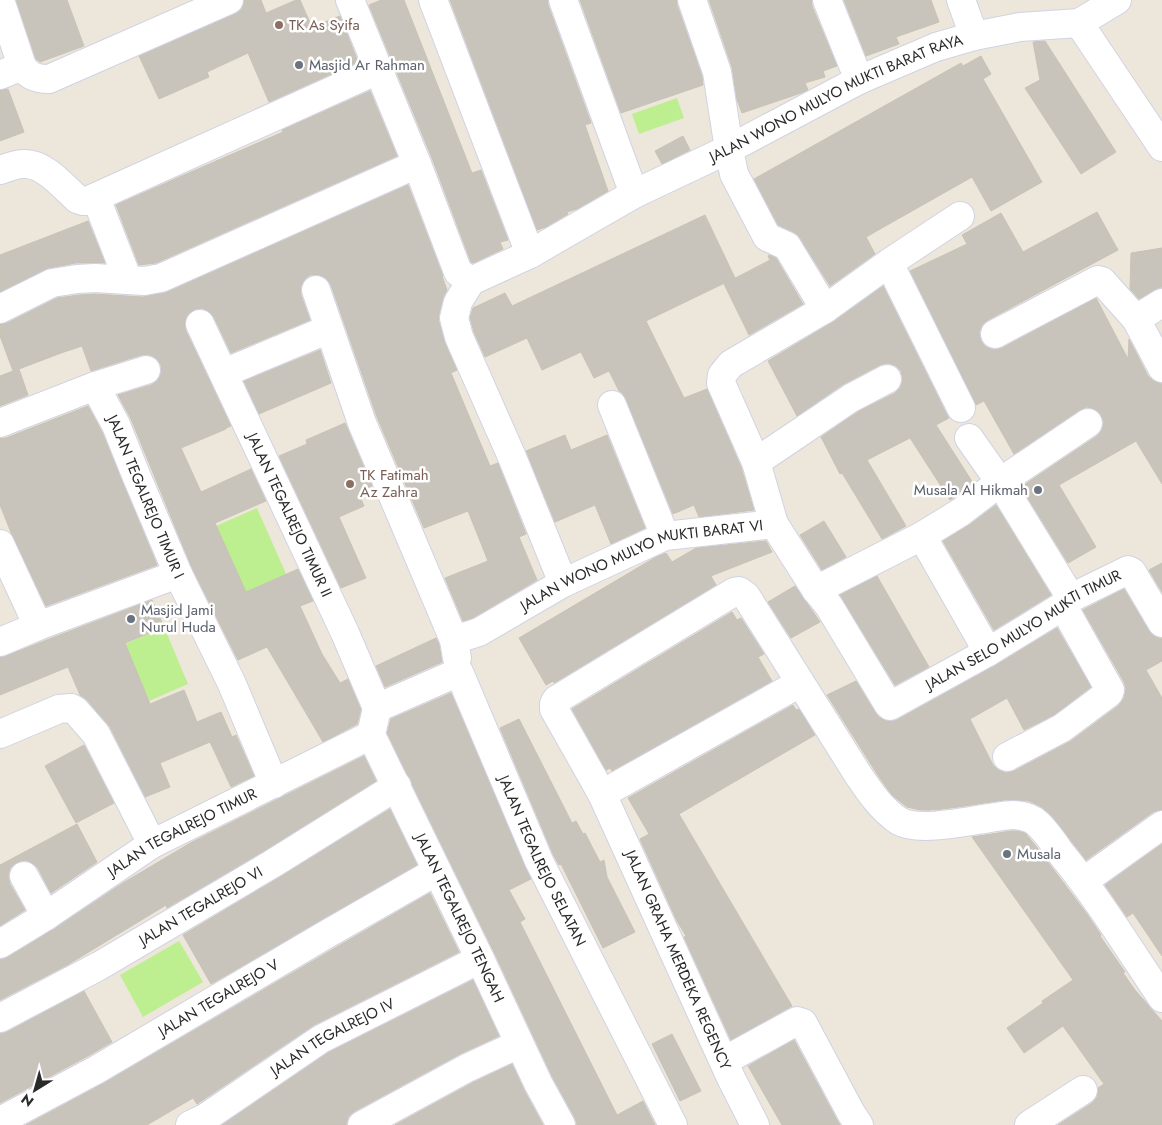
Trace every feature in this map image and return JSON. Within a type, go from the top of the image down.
[{"type":"street","points":[[0,0],[11,71],[49,79],[229,0]]},
{"type":"street","points":[[350,0],[417,164],[458,272],[471,281],[458,302],[454,318],[459,337],[512,457],[563,583]]},
{"type":"street","points":[[433,0],[530,254]]},
{"type":"street","points":[[562,0],[634,194]]},
{"type":"street","points":[[692,0],[716,72],[734,174],[768,237],[787,246],[825,309]]},
{"type":"street","points":[[826,0],[858,80]]},
{"type":"street","points":[[962,0],[974,36]]},
{"type":"street","points":[[1117,0],[1079,23],[1162,148]]},
{"type":"street","name":"JALAN WONO MULYO MUKTI BARAT RAYA","points":[[471,281],[530,254],[634,194],[729,149],[858,80],[936,48],[974,36],[1020,26],[1079,23]]},
{"type":"street","points":[[0,170],[24,163],[34,165],[43,169],[77,199],[87,201],[378,70]]},
{"type":"street","points":[[0,309],[52,283],[95,278],[144,281],[160,278],[417,164]]},
{"type":"street","points":[[96,198],[128,280]]},
{"type":"street","name":"JALAN WONO MULYO MUKTI BARAT VI","points":[[454,640],[479,632],[563,583],[666,536],[774,524],[756,462],[721,383],[722,375],[731,364],[825,309],[889,263],[960,216]]},
{"type":"street","points":[[889,263],[961,408]]},
{"type":"street","points":[[995,334],[1100,280],[1136,319],[1162,368]]},
{"type":"street","points":[[316,290],[362,423],[454,640],[459,672],[378,708],[371,735]]},
{"type":"street","points":[[1136,319],[1162,303]]},
{"type":"street","name":"JALAN TEGALREJO TIMUR II","points":[[200,324],[378,708]]},
{"type":"street","points":[[224,374],[329,329]]},
{"type":"street","points":[[0,423],[95,386],[146,370]]},
{"type":"street","points":[[756,462],[851,398],[887,379]]},
{"type":"street","name":"JALAN TEGALREJO TIMUR I","points":[[95,386],[116,425],[178,574],[232,684],[274,784]]},
{"type":"street","points":[[612,405],[666,536]]},
{"type":"street","points":[[774,524],[816,590],[922,536],[961,512],[1000,482],[1088,423]]},
{"type":"street","points":[[969,438],[1000,482],[1067,602],[1110,690],[1109,693],[1062,728],[1007,758]]},
{"type":"street","points":[[922,536],[988,652]]},
{"type":"street","points":[[0,544],[38,626]]},
{"type":"street","name":"JALAN SELO MULYO MUKTI TIMUR","points":[[816,590],[829,606],[888,705],[988,652],[1067,602],[1128,570],[1130,570],[1162,623]]},
{"type":"street","points":[[0,642],[178,574]]},
{"type":"street","name":"JALAN GRAHA MERDEKA REGENCY","points":[[755,1125],[730,1078],[724,1061],[602,794],[554,709],[556,700],[734,592],[739,591],[746,596],[872,796],[885,810],[901,822],[915,826],[944,825],[1016,814],[1033,820],[1084,882],[1162,998]]},
{"type":"street","name":"JALAN TEGALREJO SELATAN","points":[[459,672],[539,862],[673,1125]]},
{"type":"street","points":[[602,794],[800,683]]},
{"type":"street","points":[[0,734],[59,709],[71,708],[75,710],[96,734],[152,844]]},
{"type":"street","name":"JALAN TEGALREJO TIMUR","points":[[0,944],[46,916],[152,844],[371,735]]},
{"type":"street","name":"JALAN TEGALREJO TENGAH","points":[[371,735],[538,1083],[561,1125]]},
{"type":"street","name":"JALAN TEGALREJO VI","points":[[0,1018],[99,966],[272,864],[397,786]]},
{"type":"street","points":[[1084,882],[1162,825]]},
{"type":"street","name":"JALAN TEGALREJO V","points":[[0,1121],[96,1070],[437,871]]},
{"type":"street","points":[[24,876],[46,916]]},
{"type":"street","name":"JALAN TEGALREJO IV","points":[[190,1125],[205,1118],[321,1039],[480,959]]},
{"type":"street","points":[[724,1061],[797,1020],[801,1021],[847,1121]]},
{"type":"street","points":[[362,1125],[467,1068],[520,1044]]},
{"type":"street","points":[[1029,1125],[1083,1090]]},
{"type":"green space","points":[[677,98],[684,118],[639,134],[632,114]]},
{"type":"green space","points":[[257,508],[286,574],[246,592],[216,526]]},
{"type":"green space","points":[[164,627],[188,684],[149,701],[125,644]]},
{"type":"green space","points":[[179,941],[203,982],[143,1017],[120,975]]},
{"type":"building","points":[[16,0],[67,0],[84,46],[40,62],[36,59]]},
{"type":"building","points":[[244,0],[261,0],[266,13],[300,0],[312,27],[340,16],[358,62],[269,102],[248,53],[207,72],[209,77],[159,99],[139,56],[235,14],[242,9]]},
{"type":"building","points":[[381,0],[404,0],[472,173],[481,170],[508,240],[500,242],[503,249],[473,263],[369,5]]},
{"type":"building","points":[[450,0],[548,0],[548,5],[591,123],[585,125],[608,191],[577,209],[567,212],[568,214],[546,227],[537,230]]},
{"type":"building","points":[[580,0],[677,0],[677,5],[702,76],[703,85],[621,113]]},
{"type":"building","points":[[709,0],[812,0],[812,6],[837,66],[823,71],[825,77],[805,83],[808,90],[742,113],[737,100],[732,67]]},
{"type":"building","points":[[844,0],[931,0],[939,22],[896,37],[899,44],[866,56]]},
{"type":"building","points":[[1045,41],[1116,152],[1081,174],[1025,88],[1040,80],[1033,42]]},
{"type":"building","points":[[981,56],[991,74],[983,79],[1042,182],[991,211],[972,177],[866,237],[875,254],[830,286],[800,238],[793,232],[778,225],[754,179],[961,63],[963,66]]},
{"type":"building","points":[[8,89],[24,132],[0,141],[0,90]]},
{"type":"building","points":[[370,91],[397,156],[156,263],[139,265],[116,205],[283,132],[282,130]]},
{"type":"building","points":[[683,136],[690,150],[662,164],[655,151]]},
{"type":"building","points":[[408,185],[447,290],[439,314],[439,322],[445,343],[457,370],[451,373],[490,466],[498,463],[526,534],[519,537],[537,580],[473,618],[463,621],[445,578],[488,561],[468,511],[424,528],[377,417],[331,285],[326,278],[310,275],[305,279],[301,287],[301,295],[310,320],[231,353],[214,317],[208,311],[201,308],[194,310],[188,315],[185,322],[186,331],[231,426],[181,448],[201,492],[251,469],[266,501],[215,523],[246,592],[298,569],[313,601],[300,606],[322,654],[340,683],[348,679],[361,710],[357,724],[323,742],[267,647],[238,660],[192,568],[131,419],[118,395],[151,385],[157,381],[161,373],[161,365],[157,359],[150,355],[141,355],[91,371],[82,346],[19,369],[28,395],[0,406],[0,376],[13,371],[0,336],[0,324],[7,323],[57,298],[95,294],[143,297],[167,292]]},
{"type":"building","points":[[1097,212],[1118,250],[988,320],[982,325],[979,333],[981,341],[986,347],[994,350],[1002,348],[1096,298],[1128,359],[1129,339],[1148,376],[1162,384],[1162,484],[1136,441],[1059,485],[1096,547],[1068,563],[1021,487],[1097,436],[1102,430],[1104,422],[1101,415],[1094,409],[1087,407],[1080,410],[1014,454],[984,401],[976,405],[910,271],[967,244],[962,235],[1001,213],[1023,252]]},
{"type":"building","points":[[705,215],[735,278],[646,321],[684,398],[707,389],[741,467],[754,510],[699,517],[694,505],[673,514],[626,399],[619,391],[609,371],[594,378],[581,352],[542,370],[527,338],[485,357],[470,318],[473,308],[505,293],[512,306]]},
{"type":"building","points":[[88,221],[105,263],[76,263],[49,268],[0,292],[0,255]]},
{"type":"building","points":[[1162,248],[1162,287],[1139,299],[1130,289],[1131,253]]},
{"type":"building","points":[[768,256],[776,258],[803,304],[749,335],[724,284],[770,260]]},
{"type":"building","points":[[883,286],[949,418],[936,425],[973,483],[950,500],[910,438],[867,460],[906,526],[882,539],[842,473],[840,474],[821,437],[859,411],[895,393],[900,388],[903,380],[901,371],[896,366],[888,363],[880,365],[842,385],[797,416],[768,361],[833,322]]},
{"type":"building","points":[[320,350],[331,383],[259,414],[244,381]]},
{"type":"building","points":[[88,406],[102,432],[157,565],[46,606],[12,535],[0,505],[0,438],[6,438]]},
{"type":"building","points":[[345,423],[372,486],[358,492],[364,506],[339,517],[366,578],[341,588],[279,456],[307,444],[306,440]]},
{"type":"building","points":[[565,435],[571,450],[607,435],[645,528],[611,544],[595,505],[555,522],[526,451]]},
{"type":"building","points":[[996,505],[1051,595],[994,630],[943,541]]},
{"type":"building","points":[[824,521],[846,557],[822,570],[800,535]]},
{"type":"building","points":[[766,541],[772,552],[711,576],[716,585],[554,683],[553,681],[546,685],[519,638],[656,557],[666,553],[672,562],[696,548]]},
{"type":"building","points":[[1162,563],[1162,592],[1149,570]]},
{"type":"building","points":[[877,576],[929,667],[895,685],[840,595]]},
{"type":"building","points":[[795,586],[820,622],[791,638],[768,602]]},
{"type":"building","points":[[1124,589],[1149,631],[1154,636],[1162,639],[1162,661],[1146,670],[1162,698],[1162,810],[1153,812],[1086,860],[1051,815],[1040,806],[1029,801],[1004,800],[934,810],[920,810],[907,807],[892,795],[879,777],[827,695],[856,681],[879,717],[887,721],[897,720],[996,665],[1057,628],[1091,687],[1054,715],[1024,730],[1007,698],[970,719],[993,765],[1006,773],[1014,771],[1071,741],[1118,706],[1124,698],[1126,689],[1124,682],[1083,610]]},
{"type":"building","points":[[152,600],[164,627],[125,643],[150,704],[184,690],[197,722],[221,712],[232,737],[236,735],[254,776],[231,787],[210,742],[160,763],[170,787],[145,797],[110,727],[87,700],[80,695],[68,667],[0,695],[0,657]]},
{"type":"building","points":[[732,612],[737,620],[741,618],[764,654],[758,657],[772,681],[612,771],[610,768],[606,770],[572,709]]},
{"type":"building","points":[[436,638],[442,662],[385,687],[376,666]]},
{"type":"building","points":[[451,693],[531,879],[509,890],[525,919],[520,922],[617,1115],[643,1101],[655,1125],[577,1125],[387,733],[391,719]]},
{"type":"building","points":[[793,705],[796,710],[799,709],[815,735],[679,814],[792,1006],[731,1040],[684,937],[686,936],[677,921],[640,839],[649,834],[628,798]]},
{"type":"building","points":[[519,719],[572,823],[576,821],[583,834],[585,833],[600,862],[604,860],[607,877],[635,932],[603,948],[561,864],[559,865],[553,854],[500,728]]},
{"type":"building","points":[[84,745],[114,803],[76,823],[45,766]]},
{"type":"building","points":[[364,756],[376,781],[264,851],[167,908],[166,905],[69,964],[0,1000],[0,960],[54,929],[123,883],[192,842]]},
{"type":"building","points":[[390,809],[417,865],[211,984],[183,935]]},
{"type":"building","points":[[77,824],[97,862],[51,893],[38,868],[25,860],[16,863],[10,868],[8,876],[10,884],[25,910],[0,926],[0,865]]},
{"type":"building","points":[[1011,831],[1025,833],[1035,845],[1087,914],[1135,990],[1162,1021],[1162,1125],[1058,1125],[1092,1103],[1097,1097],[1098,1088],[1104,1084],[1063,1026],[1024,1053],[1007,1028],[1073,980],[972,837]]},
{"type":"building","points":[[1162,844],[1162,956],[1133,913],[1127,917],[1105,885]]},
{"type":"building","points":[[430,893],[459,952],[314,1025],[197,1104],[193,1098],[147,1125],[26,1125],[104,1083]]},
{"type":"building","points":[[473,980],[499,1036],[460,1054],[355,1111],[348,1117],[346,1125],[222,1125],[329,1052]]},
{"type":"building","points":[[84,991],[112,1042],[0,1103],[0,1034]]},
{"type":"building","points":[[672,1034],[701,1091],[680,1101],[652,1044]]},
{"type":"building","points":[[794,1040],[840,1125],[782,1125],[748,1066]]},
{"type":"building","points":[[512,1064],[543,1125],[395,1125],[474,1082]]},
{"type":"place","name":"TK As Syifa","points":[[279,25]]},
{"type":"place","name":"Masjid Ar Rahman","points":[[299,65]]},
{"type":"place","name":"TK Fatimah Az Zahra","points":[[350,484]]},
{"type":"place","name":"Musala Al Hikmah","points":[[1038,490]]},
{"type":"place","name":"Masjid Jami Nurul Huda","points":[[131,619]]},
{"type":"place","name":"Musala","points":[[1007,854]]}]
